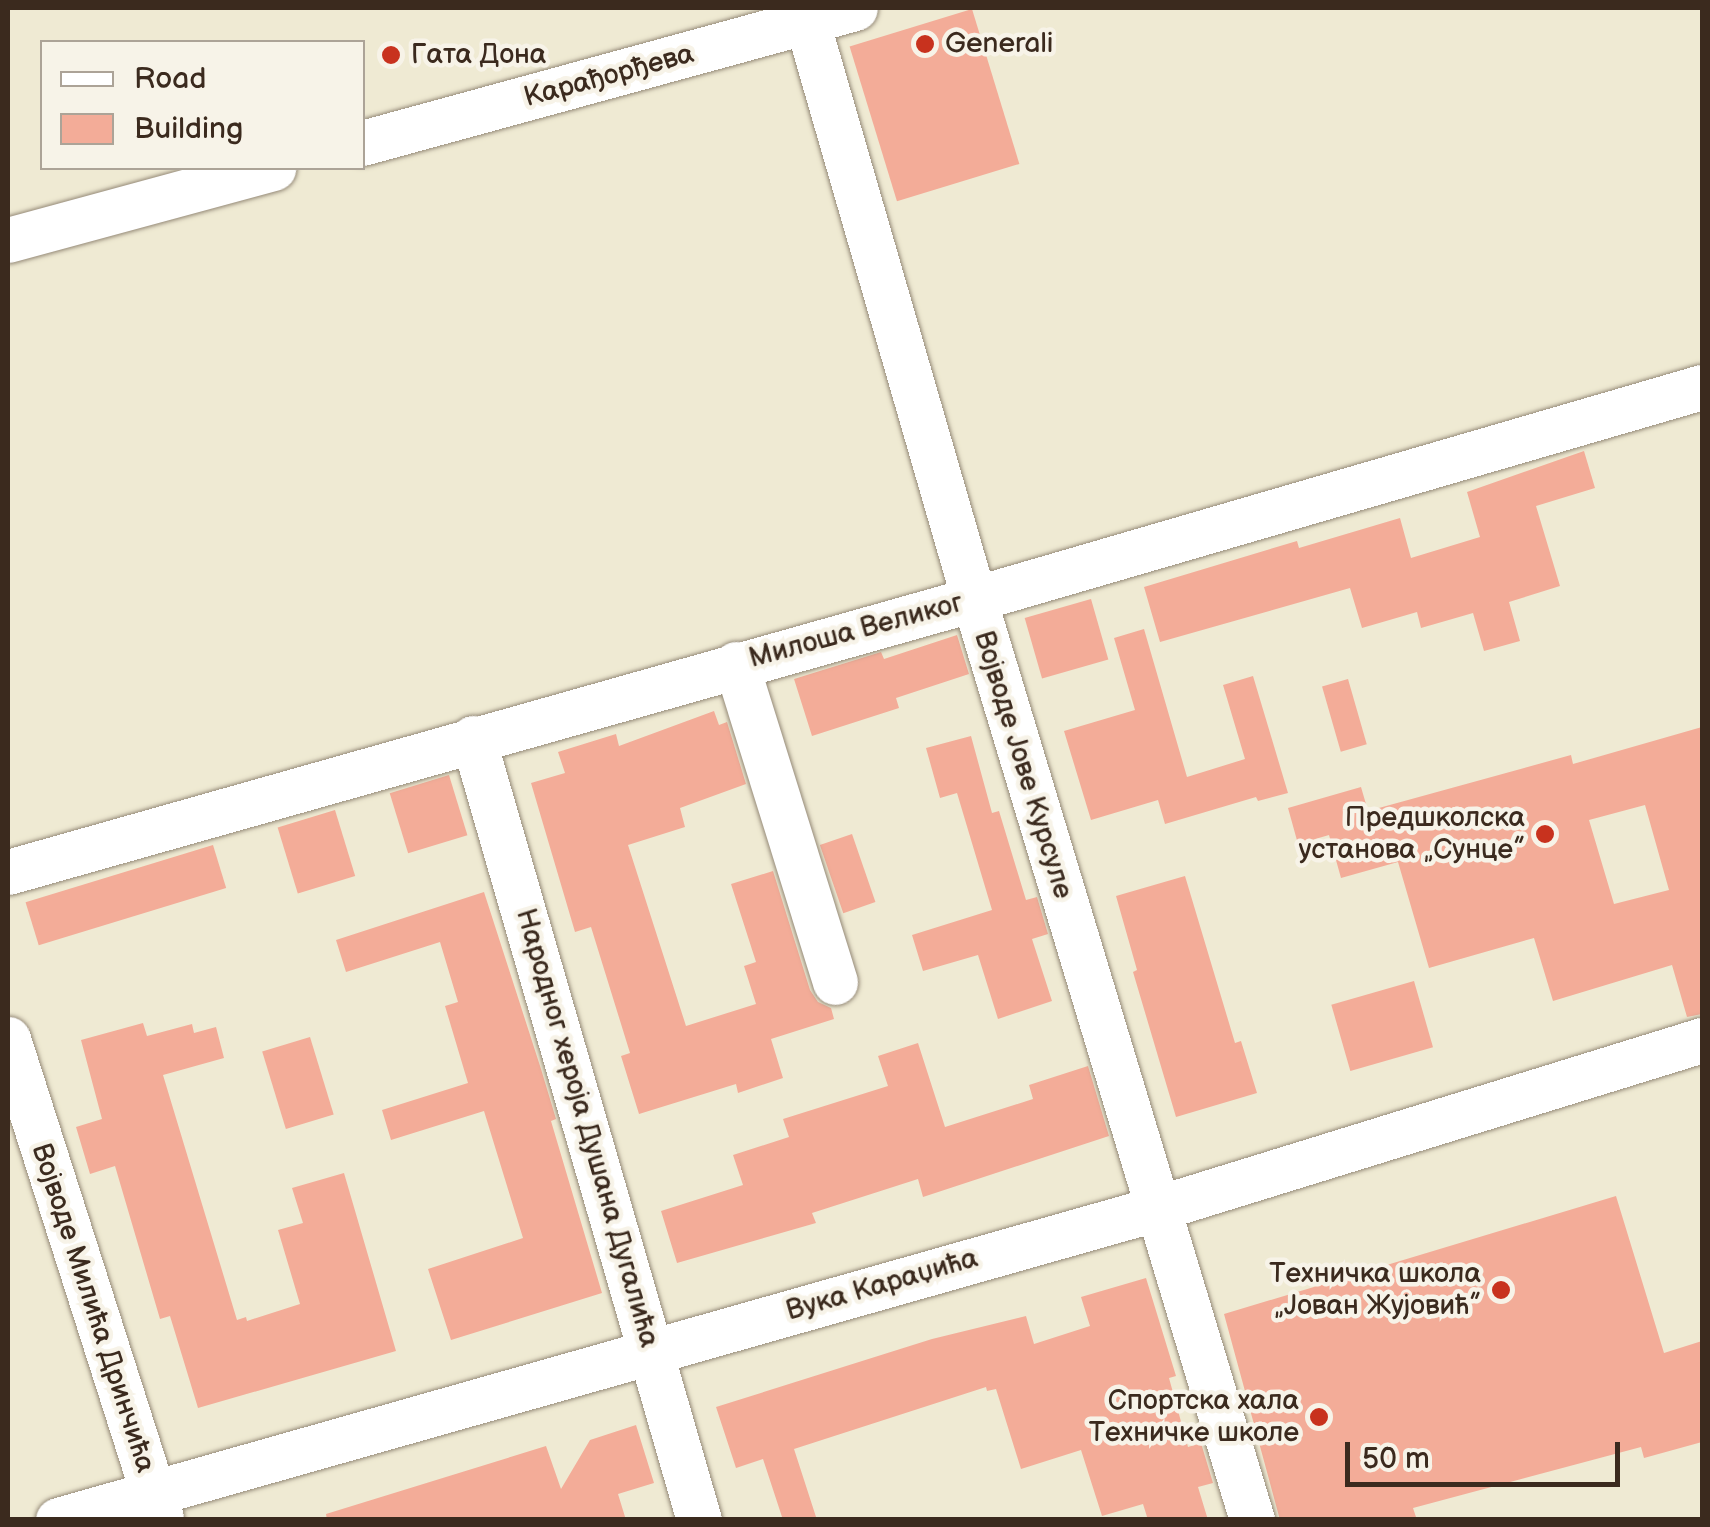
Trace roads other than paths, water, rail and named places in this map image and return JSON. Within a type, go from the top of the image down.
[{"type":"street","name":"Карађорђева","points":[[365,142],[806,15],[855,8]]},
{"type":"street","name":"Војводе Јове Курсуле","points":[[806,15],[974,599],[1252,1520]]},
{"type":"street","points":[[8,240],[267,170]]},
{"type":"street","name":"Милоша Великог","points":[[8,872],[974,599],[1702,387]]},
{"type":"street","points":[[736,664],[835,982]]},
{"type":"street","name":"Народног хероја Душана Дугалића","points":[[473,738],[699,1520]]},
{"type":"street","name":"Војводе Милића Дринчића","points":[[8,1039],[16,1100],[157,1506]]},
{"type":"street","name":"Вука Караџића","points":[[58,1520],[157,1506],[652,1349],[1155,1209],[1702,1040]]},
{"type":"place","name":"Generali","points":[[925,44]]},
{"type":"place","name":"Гата Дона","points":[[391,55]]},
{"type":"place","name":"Предшколска установа „Сунце”","points":[[1545,834]]},
{"type":"place","name":"Техничка школа „Јован Жујовић”","points":[[1501,1290]]},
{"type":"place","name":"Спортска хала Техничке школе","points":[[1319,1417]]}]
